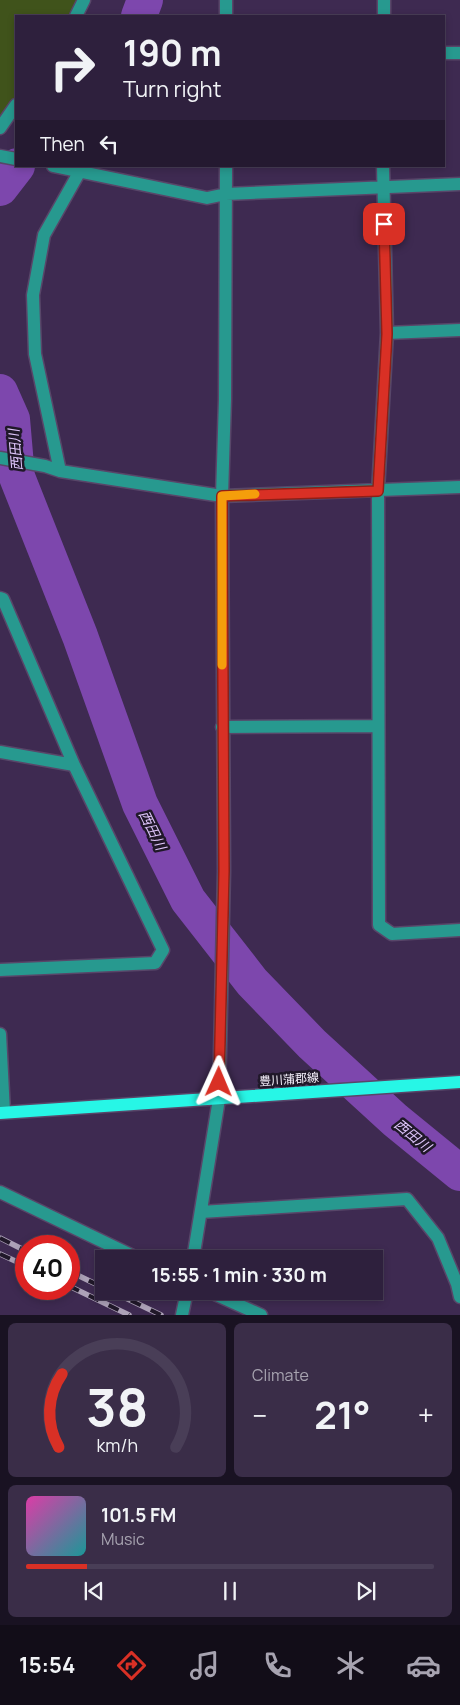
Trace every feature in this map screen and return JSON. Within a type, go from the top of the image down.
[{"type":"main road","name":"豊川蒲郡線","points":[[2,1113],[460,1082]]},
{"type":"street","points":[[76,15],[84,0]]},
{"type":"street","points":[[226,0],[226,15]]},
{"type":"street","points":[[384,0],[384,15]]},
{"type":"street","points":[[445,53],[460,53]]},
{"type":"street","points":[[0,128],[15,106]]},
{"type":"street","points":[[0,156],[15,160]]},
{"type":"street","points":[[58,167],[207,198],[226,194],[460,184]]},
{"type":"street","points":[[194,1250],[219,1099],[224,871],[222,496],[226,399],[226,167]]},
{"type":"street","points":[[383,167],[387,334],[378,491],[379,925],[392,934],[460,930]]},
{"type":"street","points":[[60,472],[35,354],[33,296],[44,235],[84,172]]},
{"type":"street","points":[[387,334],[460,330]]},
{"type":"street","points":[[0,458],[45,466],[60,472],[222,496],[460,488]]},
{"type":"street","points":[[0,598],[3,599],[74,765],[163,950],[156,963],[0,970]]},
{"type":"street","points":[[222,727],[378,726]]},
{"type":"street","points":[[0,752],[74,765]]},
{"type":"street","points":[[0,1034],[2,1113]]},
{"type":"street","points":[[0,1192],[120,1250]]},
{"type":"street","points":[[201,1212],[407,1199],[438,1238],[457,1284],[460,1297]]},
{"type":"street","points":[[182,1315],[185,1300]]},
{"type":"street","points":[[228,1300],[260,1315]]},
{"type":"green space","points":[[0,0],[84,0],[76,15],[15,15],[15,106],[0,128]]},
{"type":"waterway","name":"西田川","points":[[139,15],[145,0]]},
{"type":"waterway","name":"西田川","points":[[0,188],[16,167]]},
{"type":"waterway","name":"西田川","points":[[0,392],[12,419],[17,477],[80,636],[140,804],[188,900],[252,982],[312,1044],[395,1120],[460,1173]]},
{"type":"railway","points":[[0,1238],[15,1246]]},
{"type":"railway","points":[[0,1254],[15,1261]]},
{"type":"railway","points":[[80,1276],[95,1284]]},
{"type":"railway","points":[[80,1291],[129,1315]]},
{"type":"railway","points":[[130,1300],[161,1315]]},
{"type":"slow traffic","points":[[222,665],[222,496],[255,494]]},
{"type":"route","points":[[219,1082],[224,871],[222,496],[378,491],[387,334],[384,224]]}]
